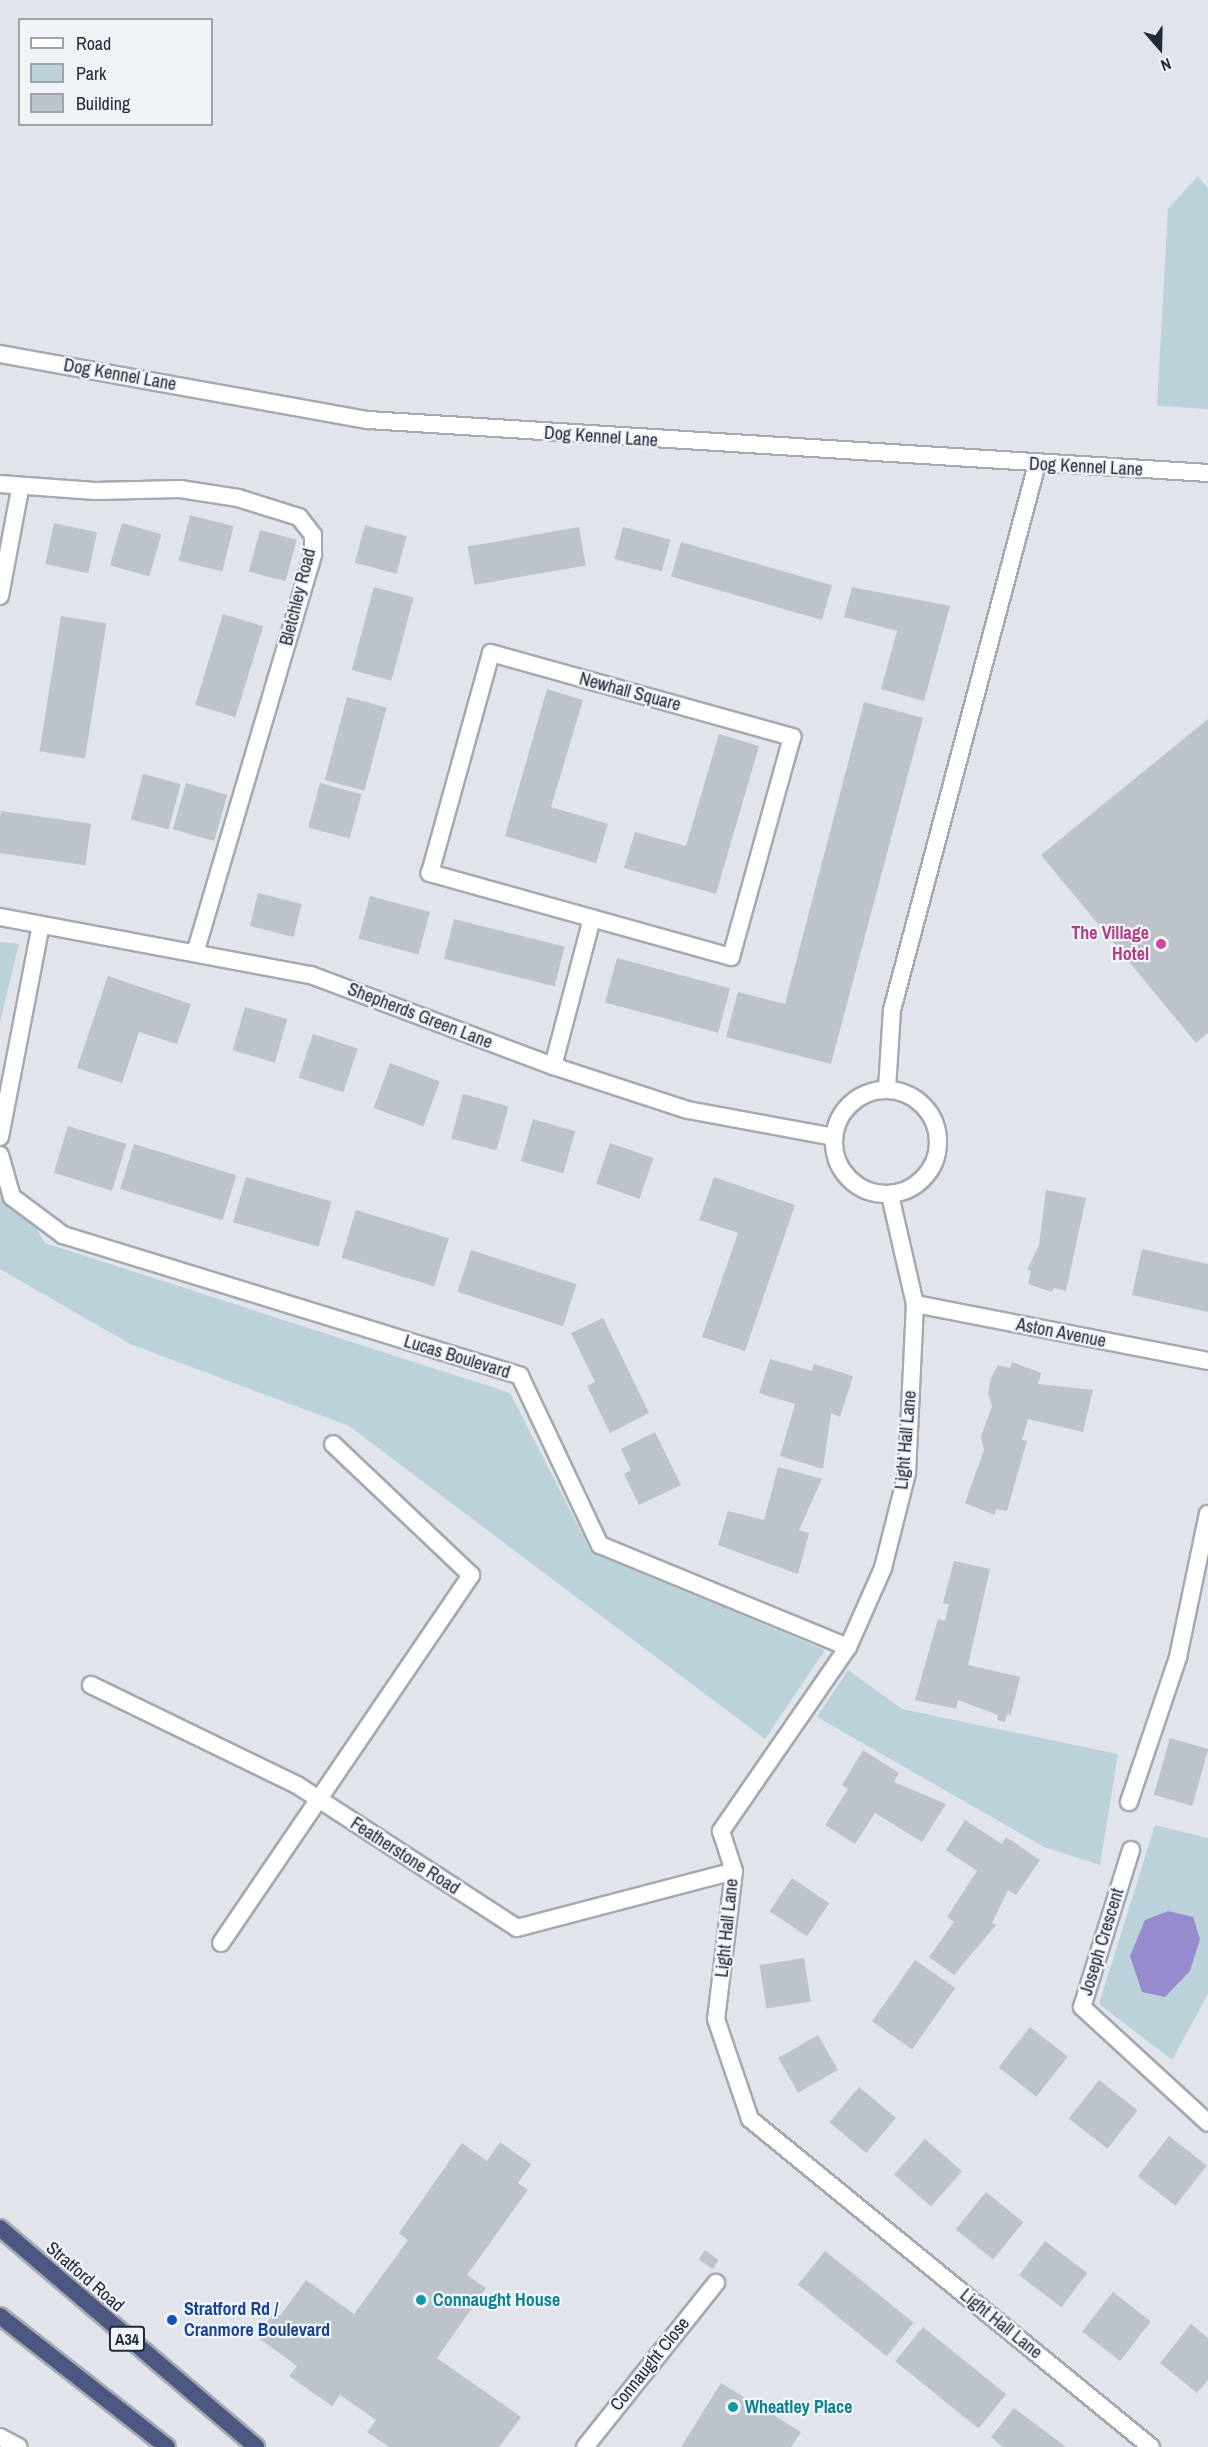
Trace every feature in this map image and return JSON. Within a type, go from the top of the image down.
[{"type":"highway","name":"Stratford Road","points":[[0,2228],[256,2447]]},
{"type":"highway","points":[[0,2316],[167,2447]]},
{"type":"street","name":"Dog Kennel Lane","points":[[0,354],[368,420],[1208,473]]},
{"type":"street","points":[[887,1089],[892,1010],[1037,464]]},
{"type":"street","name":"Bletchley Road","points":[[0,484],[20,489],[180,489],[238,498],[299,517],[313,535],[313,555],[195,953]]},
{"type":"street","points":[[0,596],[20,489]]},
{"type":"street","name":"Newhall Square","points":[[491,653],[792,737],[731,957],[592,918],[430,873],[491,653]]},
{"type":"street","name":"Shepherds Green Lane","points":[[0,916],[312,975],[553,1066],[688,1110],[834,1137]]},
{"type":"street","points":[[553,1066],[592,918]]},
{"type":"street","points":[[0,1137],[41,925]]},
{"type":"street","points":[[887,1089],[912,1097],[931,1115],[937,1147],[924,1176],[890,1195],[851,1180],[841,1167],[834,1137],[852,1103],[887,1089]]},
{"type":"street","name":"Lucas Boulevard","points":[[0,1155],[12,1197],[63,1236],[520,1376],[600,1545],[848,1647]]},
{"type":"street","name":"Light Hall Lane","points":[[890,1195],[915,1304],[906,1473],[883,1568],[848,1647],[721,1831],[734,1872],[716,2019],[750,2119],[1151,2447]]},
{"type":"street","name":"Aston Avenue","points":[[915,1304],[1208,1361]]},
{"type":"street","points":[[221,1943],[471,1575],[333,1444]]},
{"type":"street","points":[[1129,1802],[1178,1658],[1208,1514]]},
{"type":"street","name":"Featherstone Road","points":[[91,1684],[318,1799],[517,1929],[734,1872]]},
{"type":"street","name":"Joseph Crescent","points":[[1131,1850],[1082,2007],[1208,2123]]},
{"type":"street","name":"Connaught Close","points":[[585,2447],[716,2283]]},
{"type":"street","points":[[0,2437],[19,2447]]},
{"type":"green space","points":[[1198,176],[1208,188],[1208,409],[1157,406],[1168,209]]},
{"type":"green space","points":[[0,942],[19,944],[0,1022]]},
{"type":"green space","points":[[0,1171],[45,1243],[510,1393],[592,1553],[825,1650],[765,1739],[349,1426],[130,1344],[0,1269]]},
{"type":"green space","points":[[848,1670],[902,1709],[1118,1754],[1100,1865],[1044,1847],[817,1717]]},
{"type":"green space","points":[[1155,1825],[1208,1838],[1208,1994],[1172,2060],[1099,2004]]},
{"type":"shaded area","points":[[1168,1911],[1193,1917],[1200,1939],[1190,1971],[1165,1997],[1142,1992],[1130,1956],[1145,1920]]},
{"type":"building","points":[[190,515],[234,526],[222,571],[179,561]]},
{"type":"building","points":[[54,523],[97,532],[88,573],[45,564]]},
{"type":"building","points":[[122,523],[161,534],[149,577],[110,565]]},
{"type":"building","points":[[365,525],[407,536],[396,574],[355,563]]},
{"type":"building","points":[[579,527],[586,565],[474,585],[468,547]]},
{"type":"building","points":[[623,527],[670,540],[662,572],[614,559]]},
{"type":"building","points":[[260,530],[297,540],[286,581],[249,572]]},
{"type":"building","points":[[681,542],[832,585],[822,620],[671,577]]},
{"type":"building","points":[[374,587],[414,598],[391,681],[352,670]]},
{"type":"building","points":[[852,587],[950,606],[924,701],[881,689],[897,631],[844,617]]},
{"type":"building","points":[[223,614],[263,626],[235,717],[195,705]]},
{"type":"building","points":[[61,616],[106,623],[85,759],[40,751]]},
{"type":"building","points":[[547,689],[583,700],[551,807],[608,824],[596,863],[505,836]]},
{"type":"building","points":[[347,697],[387,708],[364,791],[325,780]]},
{"type":"building","points":[[864,702],[923,718],[831,1064],[726,1037],[738,992],[785,1004]]},
{"type":"building","name":"The Village Hotel","points":[[1208,719],[1208,1033],[1196,1043],[1041,855]]},
{"type":"building","points":[[719,734],[759,746],[716,894],[624,868],[635,832],[686,846]]},
{"type":"building","points":[[143,774],[181,784],[169,829],[131,819]]},
{"type":"building","points":[[186,783],[227,795],[214,841],[173,829]]},
{"type":"building","points":[[320,783],[362,794],[350,839],[308,827]]},
{"type":"building","points":[[1,811],[91,824],[85,865],[0,853]]},
{"type":"building","points":[[258,893],[302,904],[293,937],[250,926]]},
{"type":"building","points":[[370,896],[430,912],[418,955],[359,939]]},
{"type":"building","points":[[454,919],[565,947],[555,986],[444,959]]},
{"type":"building","points":[[617,958],[730,988],[718,1033],[605,1002]]},
{"type":"building","points":[[108,976],[191,1004],[177,1044],[139,1032],[122,1083],[77,1068]]},
{"type":"building","points":[[245,1007],[287,1019],[275,1062],[233,1050]]},
{"type":"building","points":[[313,1034],[358,1049],[343,1092],[299,1078]]},
{"type":"building","points":[[390,1063],[440,1081],[423,1126],[374,1108]]},
{"type":"building","points":[[463,1094],[508,1106],[496,1151],[451,1138]]},
{"type":"building","points":[[533,1119],[575,1131],[563,1173],[521,1161]]},
{"type":"building","points":[[68,1126],[126,1144],[112,1191],[54,1173]]},
{"type":"building","points":[[610,1143],[653,1158],[639,1199],[596,1184]]},
{"type":"building","points":[[134,1144],[236,1175],[223,1220],[120,1189]]},
{"type":"building","points":[[246,1177],[332,1202],[319,1247],[233,1222]]},
{"type":"building","points":[[714,1177],[795,1205],[745,1351],[702,1337],[738,1233],[699,1220]]},
{"type":"building","points":[[1046,1190],[1086,1198],[1066,1291],[1054,1288],[1052,1292],[1028,1284],[1031,1271],[1027,1270],[1039,1245]]},
{"type":"building","points":[[356,1210],[449,1238],[434,1286],[341,1258]]},
{"type":"building","points":[[1142,1249],[1208,1264],[1208,1312],[1132,1295]]},
{"type":"building","points":[[471,1250],[577,1284],[563,1326],[457,1292]]},
{"type":"building","points":[[603,1318],[649,1413],[610,1433],[587,1386],[595,1382],[571,1333]]},
{"type":"building","points":[[770,1359],[812,1371],[814,1364],[853,1376],[840,1417],[831,1413],[823,1469],[780,1456],[795,1404],[759,1393]]},
{"type":"building","points":[[1012,1362],[1041,1373],[1038,1384],[1093,1390],[1083,1432],[1028,1419],[1022,1440],[1027,1441],[1007,1511],[996,1509],[995,1515],[965,1503],[984,1450],[981,1436],[992,1406],[988,1393],[991,1378],[998,1365],[1010,1368]]},
{"type":"building","points":[[655,1432],[681,1485],[639,1505],[624,1474],[631,1470],[621,1449]]},
{"type":"building","points":[[778,1467],[822,1479],[799,1530],[809,1533],[798,1574],[718,1545],[728,1511],[764,1520]]},
{"type":"building","points":[[954,1561],[990,1569],[968,1665],[1020,1677],[1011,1715],[1007,1714],[1005,1722],[997,1720],[998,1715],[958,1700],[956,1709],[915,1700],[938,1619],[945,1621],[949,1604],[943,1603]]},
{"type":"building","points":[[1170,1738],[1208,1749],[1192,1806],[1154,1795]]},
{"type":"building","points":[[863,1750],[899,1773],[894,1782],[946,1804],[922,1842],[875,1813],[855,1844],[825,1825],[848,1789],[842,1785]]},
{"type":"building","points":[[965,1820],[1002,1844],[1006,1837],[1040,1860],[1016,1895],[1008,1890],[992,1923],[996,1925],[954,1975],[929,1957],[954,1922],[947,1917],[977,1871],[946,1850]]},
{"type":"building","points":[[792,1878],[829,1903],[807,1936],[770,1911]]},
{"type":"building","points":[[804,1958],[811,2001],[766,2008],[760,1965]]},
{"type":"building","points":[[915,1960],[955,1988],[912,2050],[872,2021]]},
{"type":"building","points":[[1030,2027],[1068,2057],[1036,2097],[999,2067]]},
{"type":"building","points":[[818,2035],[838,2070],[798,2093],[778,2058]]},
{"type":"building","points":[[1099,2080],[1138,2110],[1107,2149],[1069,2119]]},
{"type":"building","points":[[859,2087],[896,2118],[866,2153],[829,2122]]},
{"type":"building","points":[[1169,2136],[1207,2166],[1175,2206],[1138,2176]]},
{"type":"building","points":[[925,2139],[962,2171],[931,2207],[894,2174]]},
{"type":"building","name":"Connaught House","points":[[500,2142],[531,2164],[518,2183],[528,2190],[467,2275],[486,2288],[437,2358],[521,2417],[499,2447],[389,2447],[367,2432],[376,2420],[340,2395],[332,2406],[289,2376],[297,2366],[257,2337],[274,2312],[280,2316],[306,2280],[354,2314],[408,2240],[399,2233],[462,2143],[487,2161]]},
{"type":"building","points":[[986,2192],[1023,2222],[993,2260],[956,2229]]},
{"type":"building","points":[[1045,2241],[1087,2273],[1061,2307],[1019,2275]]},
{"type":"building","points":[[705,2250],[719,2260],[712,2269],[699,2259]]},
{"type":"building","points":[[825,2251],[914,2323],[887,2356],[798,2284]]},
{"type":"building","points":[[1113,2292],[1151,2322],[1120,2361],[1082,2331]]},
{"type":"building","points":[[1191,2324],[1208,2338],[1208,2380],[1197,2393],[1160,2363]]},
{"type":"building","points":[[923,2327],[1006,2394],[978,2429],[895,2361]]},
{"type":"building","name":"Wheatley Place","points":[[721,2383],[801,2432],[791,2447],[681,2447]]},
{"type":"building","points":[[1014,2408],[1066,2447],[1003,2447],[991,2437]]},
{"type":"place","name":"The Village Hotel","points":[[1161,944]]},
{"type":"place","name":"Connaught House","points":[[421,2300]]},
{"type":"place","name":"Stratford Rd / Cranmore Boulevard","points":[[172,2320]]},
{"type":"place","name":"Wheatley Place","points":[[733,2407]]}]
